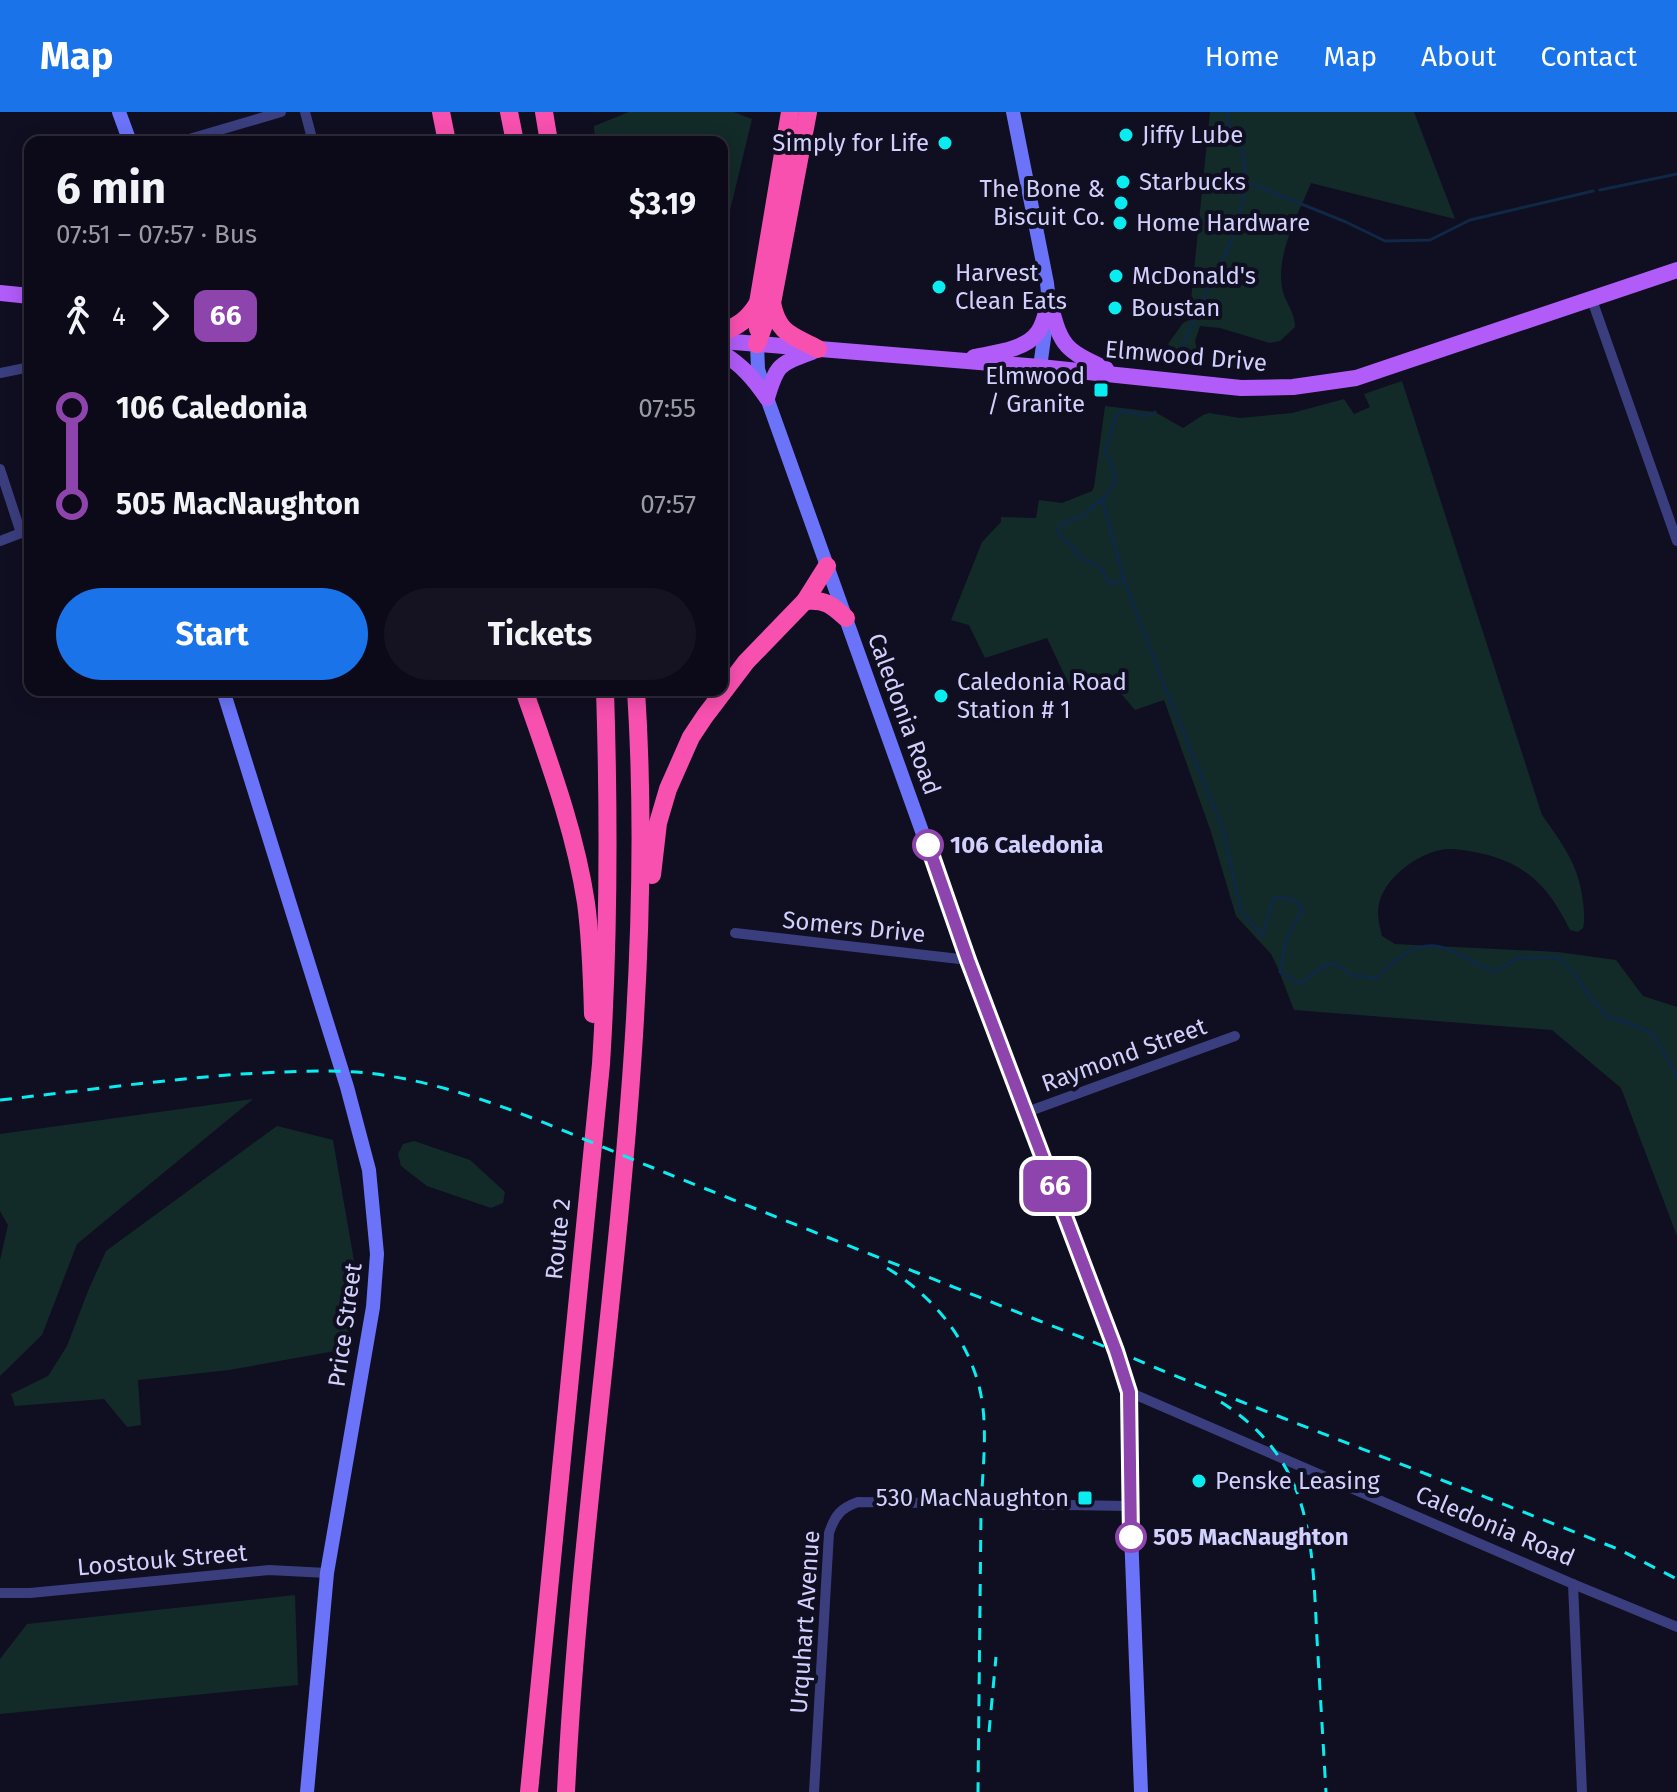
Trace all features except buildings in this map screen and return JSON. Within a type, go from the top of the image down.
[{"type":"highway","points":[[441,112],[446,136]]},
{"type":"highway","points":[[509,112],[514,136]]},
{"type":"highway","points":[[790,112],[765,303],[783,330],[818,349]]},
{"type":"highway","points":[[757,344],[808,112]]},
{"type":"highway","points":[[728,330],[765,303]]},
{"type":"highway","points":[[728,686],[771,634],[805,601],[827,566]]},
{"type":"highway","points":[[805,601],[831,604],[846,618]]},
{"type":"highway","points":[[526,696],[565,813],[586,900],[592,969],[594,1120]]},
{"type":"highway","name":"Route 2","points":[[529,1792],[601,1064],[609,886],[605,696]]},
{"type":"highway","points":[[566,1792],[576,1629],[629,1108],[641,902],[642,830],[636,696]]},
{"type":"highway","points":[[637,976],[646,937],[658,823],[668,789],[691,737],[720,696]]},
{"type":"main road","name":"Elmwood Drive","points":[[728,342],[1119,374],[1241,388],[1293,387],[1356,378],[1677,270]]},
{"type":"main road","points":[[0,293],[24,295]]},
{"type":"main road","points":[[961,360],[1006,350],[1035,336],[1049,302]]},
{"type":"main road","points":[[1049,302],[1056,326],[1067,347],[1076,355],[1119,374]]},
{"type":"main road","points":[[767,398],[778,367],[818,349]]},
{"type":"main road","points":[[728,357],[751,375],[767,398]]},
{"type":"street","points":[[119,112],[128,136]]},
{"type":"street","points":[[199,136],[281,112]]},
{"type":"street","points":[[305,112],[311,136]]},
{"type":"street","points":[[1013,112],[1047,283],[1049,302],[1040,367]]},
{"type":"street","points":[[1592,300],[1677,541]]},
{"type":"street","name":"Caledonia Road","points":[[757,344],[758,369],[767,398],[968,960],[1129,1392],[1677,1627]]},
{"type":"street","points":[[0,373],[24,368]]},
{"type":"street","points":[[0,469],[21,533],[0,541]]},
{"type":"street","name":"Price Street","points":[[225,696],[347,1087],[369,1170],[377,1254],[373,1307],[327,1573],[307,1792]]},
{"type":"street","name":"Somers Drive","points":[[735,933],[968,960]]},
{"type":"street","name":"Raymond Street","points":[[1027,1112],[1235,1036]]},
{"type":"street","points":[[1129,1392],[1130,1506],[1141,1792]]},
{"type":"street","name":"Urquhart Avenue","points":[[814,1792],[829,1533],[834,1517],[844,1507],[858,1502],[1130,1506]]},
{"type":"street","name":"Loostouk Street","points":[[0,1593],[30,1593],[269,1570],[327,1573]]},
{"type":"street","points":[[1573,1584],[1582,1792]]},
{"type":"green space","points":[[629,112],[734,112],[752,119],[728,219],[728,136],[595,136],[594,126]]},
{"type":"green space","points":[[1210,112],[1414,112],[1455,219],[1311,183],[1289,236],[1282,265],[1283,292],[1295,327],[1280,341],[1270,343],[1220,328],[1200,326],[1195,353],[1170,347],[1168,344],[1183,323],[1189,320]]},
{"type":"green space","points":[[1402,381],[1542,815],[1563,846],[1578,877],[1584,918],[1583,928],[1578,932],[1570,930],[1546,892],[1521,869],[1496,858],[1451,849],[1419,858],[1391,881],[1384,890],[1378,909],[1382,936],[1395,944],[1558,952],[1616,960],[1643,996],[1677,1007],[1677,1236],[1621,1088],[1552,1030],[1294,1010],[1271,954],[1236,916],[1211,832],[1164,700],[1135,710],[1106,676],[1070,687],[1047,638],[985,658],[969,625],[951,620],[982,542],[1001,522],[1001,517],[1036,518],[1039,500],[1062,503],[1092,491],[1105,406],[1155,412],[1183,428],[1209,413],[1240,418],[1292,413],[1344,399],[1354,414],[1370,407],[1364,394]]},
{"type":"green space","points":[[253,1099],[77,1244],[42,1335],[0,1376],[0,1260],[8,1225],[0,1211],[0,1134]]},
{"type":"green space","points":[[277,1126],[333,1140],[357,1278],[346,1349],[229,1370],[138,1380],[141,1425],[127,1427],[104,1399],[15,1406],[11,1394],[48,1376],[67,1346],[106,1251]]},
{"type":"green space","points":[[414,1141],[470,1160],[505,1192],[503,1203],[491,1208],[427,1186],[401,1166],[398,1154],[403,1144]]},
{"type":"green space","points":[[295,1595],[298,1685],[0,1714],[0,1659],[27,1624]]},
{"type":"waterway","points":[[1181,350],[1233,237],[1246,186],[1244,155],[1227,121],[1228,112]]},
{"type":"waterway","points":[[1600,190],[1677,174]]},
{"type":"waterway","points":[[1246,186],[1252,184],[1385,241],[1430,240],[1470,220],[1593,191]]},
{"type":"waterway","points":[[1155,412],[1144,416],[1123,411],[1116,416],[1105,452],[1111,462],[1115,482],[1103,502],[1124,580],[1223,829],[1241,911],[1262,936],[1274,897],[1294,900],[1303,908],[1286,940],[1280,972],[1301,984],[1323,966],[1335,963],[1351,975],[1376,978],[1403,955],[1427,946],[1448,950],[1495,972],[1518,958],[1558,957],[1608,1017],[1652,1033],[1677,1076]]},
{"type":"waterway","points":[[1103,498],[1081,517],[1061,524],[1058,531],[1077,556],[1101,567],[1107,581],[1124,580]]},
{"type":"railway","points":[[0,1100],[211,1076],[304,1071],[368,1073],[445,1088],[520,1113],[1168,1373],[1618,1549],[1677,1579]]},
{"type":"railway","points":[[887,1268],[916,1289],[951,1327],[969,1357],[983,1407],[978,1792]]},
{"type":"railway","points":[[1221,1402],[1251,1425],[1274,1450],[1302,1506],[1313,1569],[1326,1792]]},
{"type":"railway","points":[[989,1732],[996,1657]]},
{"type":"bus line","name":"66","points":[[928,845],[1129,1392],[1131,1537]]},
{"type":"place","name":"Jiffy Lube","points":[[1126,135]]},
{"type":"place","name":"Simply for Life","points":[[945,143]]},
{"type":"place","name":"Starbucks","points":[[1123,182]]},
{"type":"place","name":"The Bone & Biscuit Co.","points":[[1121,203]]},
{"type":"place","name":"Home Hardware","points":[[1120,223]]},
{"type":"place","name":"McDonald's","points":[[1116,276]]},
{"type":"place","name":"Harvest Clean Eats","points":[[939,287]]},
{"type":"place","name":"Boustan","points":[[1115,308]]},
{"type":"place","name":"Elmwood / Granite","points":[[1101,390]]},
{"type":"place","name":"Caledonia Road Station # 1","points":[[941,696]]},
{"type":"place","name":"106 Caledonia","points":[[928,845]]},
{"type":"place","name":"Penske Leasing","points":[[1199,1481]]},
{"type":"place","name":"530 MacNaughton","points":[[1085,1498]]},
{"type":"place","name":"505 MacNaughton","points":[[1131,1537]]}]
